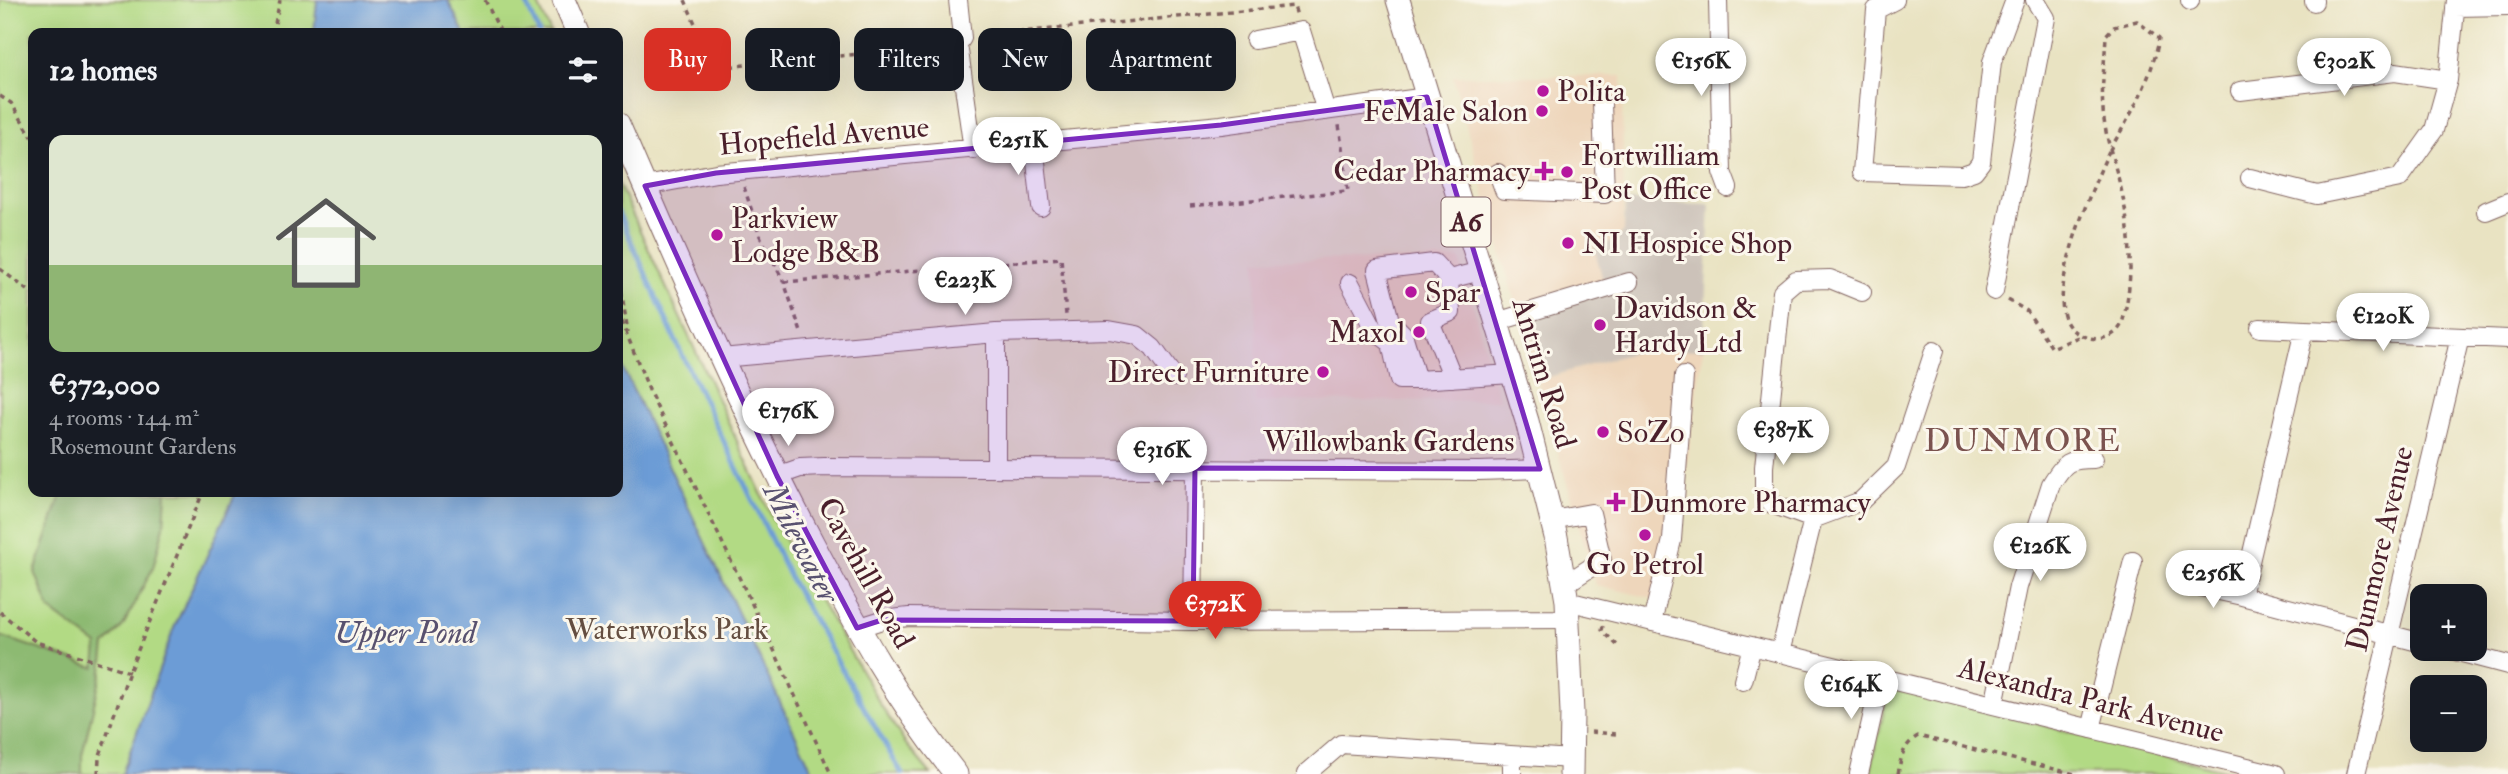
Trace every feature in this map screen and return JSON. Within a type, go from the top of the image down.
[{"type":"main road","points":[[564,0],[576,28]]},
{"type":"main road","name":"Antrim Road","points":[[1398,0],[1512,374],[1552,520],[1566,601],[1571,767]]},
{"type":"main road","name":"Cavehill Road","points":[[623,135],[721,358],[777,476],[857,628],[921,730],[956,774]]},
{"type":"street","points":[[958,0],[959,28]]},
{"type":"street","points":[[1718,0],[1722,172],[1728,188]]},
{"type":"street","points":[[1895,0],[1876,10],[1862,172],[1962,175],[1974,171],[1981,162],[1992,62],[2015,0]]},
{"type":"street","points":[[1994,291],[2046,18],[2035,0]]},
{"type":"street","points":[[2250,178],[2317,195],[2400,178],[2434,130],[2448,80],[2456,4],[2508,6]]},
{"type":"street","points":[[1255,40],[1301,31],[1332,110]]},
{"type":"street","points":[[2240,91],[2395,72],[2448,80]]},
{"type":"street","points":[[964,75],[973,150]]},
{"type":"street","name":"Hopefield Avenue","points":[[645,186],[743,171],[1034,144],[1427,97]]},
{"type":"street","points":[[1498,173],[1504,190],[1605,194],[1602,103]]},
{"type":"street","points":[[1034,144],[1041,207]]},
{"type":"street","points":[[2486,211],[2508,202]]},
{"type":"street","points":[[1417,380],[1403,334],[1390,321],[1377,270],[1434,263],[1449,279],[1451,312],[1430,321],[1453,378]]},
{"type":"street","points":[[1449,279],[1481,271]]},
{"type":"street","points":[[1862,292],[1830,279],[1796,280],[1782,292],[1764,467],[1764,490],[1772,504],[1813,519],[1861,501],[1896,467],[1934,351]]},
{"type":"street","points":[[1496,322],[1629,282]]},
{"type":"street","points":[[1350,283],[1375,331],[1391,343],[1399,380],[1512,374]]},
{"type":"street","points":[[2259,328],[2508,339]]},
{"type":"street","points":[[721,358],[996,333],[1109,330],[1137,335],[1153,348],[1174,377]]},
{"type":"street","points":[[2242,596],[2304,330]]},
{"type":"street","points":[[996,333],[996,467]]},
{"type":"street","name":"Dunmore Avenue","points":[[2356,774],[2460,337]]},
{"type":"street","points":[[1652,622],[1672,540],[1684,376]]},
{"type":"street","points":[[1994,705],[2018,587],[2051,484],[2072,459],[2094,459]]},
{"type":"street","name":"Willowbank Gardens","points":[[777,476],[800,468],[1465,471],[1540,469]]},
{"type":"street","points":[[1193,621],[1195,468]]},
{"type":"street","points":[[1552,520],[1591,513],[1602,560],[1566,601]]},
{"type":"street","points":[[1780,653],[1813,519]]},
{"type":"street","points":[[2091,729],[2133,561]]},
{"type":"street","points":[[2192,586],[2242,596],[2410,640]]},
{"type":"street","name":"Alexandra Park Avenue","points":[[857,628],[882,620],[909,617],[1193,621],[1566,601],[2276,774]]},
{"type":"street","points":[[1743,681],[1752,646]]},
{"type":"street","points":[[2487,659],[2508,665]]},
{"type":"street","points":[[1859,774],[1881,678]]},
{"type":"street","points":[[1306,774],[1341,744],[1512,765],[1571,767]]},
{"type":"path","points":[[274,28],[280,0]]},
{"type":"path","points":[[485,0],[499,28]]},
{"type":"path","points":[[685,0],[714,68],[854,53]]},
{"type":"path","points":[[964,41],[1294,6],[1301,31]]},
{"type":"path","points":[[2109,151],[2103,110],[2106,36],[2115,27],[2137,21],[2159,38],[2154,62],[2130,118],[2109,151],[2090,193],[2071,250],[2063,294],[2065,318],[2073,330],[2091,339],[2106,338],[2121,326],[2129,297],[2131,242],[2122,192],[2109,151]]},
{"type":"path","points":[[0,96],[11,103],[28,130]]},
{"type":"path","points":[[1190,206],[1348,191],[1332,110]]},
{"type":"path","points":[[743,171],[744,188],[760,236],[784,282],[805,350]]},
{"type":"path","points":[[784,282],[1061,258],[1068,331]]},
{"type":"path","points":[[0,269],[28,290]]},
{"type":"path","points":[[1994,291],[2027,311],[2052,348],[2083,335]]},
{"type":"path","points":[[623,299],[628,337]]},
{"type":"path","points":[[623,324],[651,395],[831,774]]},
{"type":"path","points":[[98,774],[99,758],[129,672],[201,497]]},
{"type":"path","points":[[0,612],[36,642],[129,672]]},
{"type":"path","points":[[1572,731],[1617,734]]},
{"type":"path","points":[[1898,774],[1901,756],[1909,742],[1919,736],[2075,774]]},
{"type":"highlighted area","points":[[1427,97],[1540,469],[1195,468],[1193,621],[882,620],[857,628],[777,476],[645,186],[716,173],[1221,125]]},
{"type":"shaded area","points":[[1453,76],[1622,76],[1624,231],[1615,240],[1604,280],[1523,304],[1546,378],[1649,348],[1703,350],[1668,602],[1596,585]]},
{"type":"shaded area","points":[[1625,201],[1710,204],[1703,350],[1649,348],[1545,378],[1523,304],[1603,280],[1594,247],[1615,240],[1624,231]]},
{"type":"shaded area","points":[[1460,259],[1499,400],[1256,402],[1256,260]]},
{"type":"green space","name":"Waterworks Park","points":[[0,0],[536,0],[549,28],[28,28],[28,497],[623,497],[623,194],[773,519],[882,707],[905,743],[931,774],[0,774]]},
{"type":"green space","points":[[60,497],[166,497],[164,526],[153,568],[123,626],[105,645],[102,671],[82,755],[82,774],[0,774],[0,636],[95,668],[97,645],[50,610],[35,572]]},
{"type":"green space","points":[[1889,687],[2239,774],[1870,774]]},
{"type":"water","points":[[317,0],[448,0],[462,28],[314,28]]},
{"type":"water","name":"Upper Pond","points":[[623,369],[814,774],[122,774],[174,628],[234,497],[623,497]]},
{"type":"waterway","name":"Milewater","points":[[525,0],[537,28]]},
{"type":"waterway","name":"Milewater","points":[[623,223],[682,355],[792,582],[902,774]]},
{"type":"place","name":"Polita","points":[[1543,91]]},
{"type":"place","name":"FeMale Salon","points":[[1542,111]]},
{"type":"place","name":"Cedar Pharmacy","points":[[1544,171]]},
{"type":"place","name":"Fortwilliam Post Office","points":[[1567,172]]},
{"type":"place","name":"Parkview Lodge B&B","points":[[717,235]]},
{"type":"place","name":"NI Hospice Shop","points":[[1568,243]]},
{"type":"place","name":"Spar","points":[[1411,292]]},
{"type":"place","name":"Davidson & Hardy Ltd","points":[[1600,325]]},
{"type":"place","name":"Maxol","points":[[1419,332]]},
{"type":"place","name":"Direct Furniture","points":[[1323,372]]},
{"type":"place","name":"SoZo","points":[[1603,432]]},
{"type":"place","name":"Dunmore Pharmacy","points":[[1616,502]]},
{"type":"place","name":"Go Petrol","points":[[1645,535]]},
{"type":"district","name":"DUNMORE","points":[[2023,441]]}]
